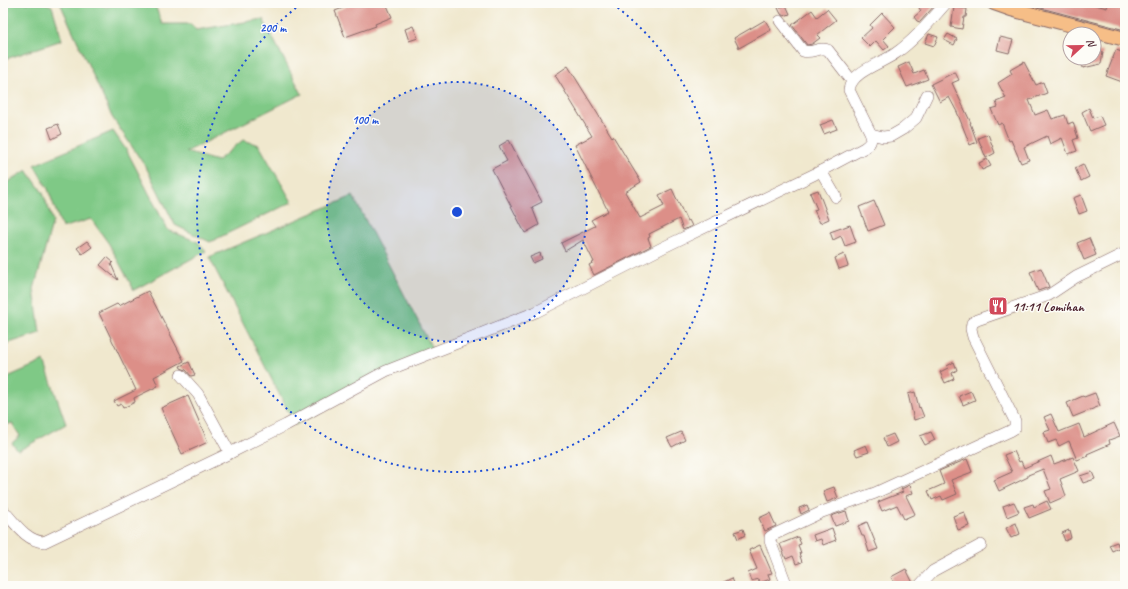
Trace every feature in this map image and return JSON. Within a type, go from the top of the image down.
[{"type":"main road","points":[[994,3],[1012,6],[1125,40]]},
{"type":"street","points":[[3,510],[28,537],[36,542],[44,542],[286,425],[386,371],[536,312],[664,247],[821,171],[870,144],[872,139],[871,134],[849,90],[852,81],[866,70],[895,54],[907,45],[946,3]]},
{"type":"street","points":[[780,21],[803,51],[807,52],[825,48],[828,50],[852,81]]},
{"type":"street","points":[[871,134],[883,137],[891,136],[904,129],[916,118],[927,95]]},
{"type":"street","points":[[821,171],[836,197]]},
{"type":"street","points":[[787,586],[770,541],[770,537],[822,512],[875,493],[1016,428],[1015,421],[973,337],[971,329],[972,323],[1049,295],[1076,278],[1125,253]]},
{"type":"street","points":[[181,375],[198,394],[230,453]]},
{"type":"street","points":[[919,586],[933,571],[981,545]]},
{"type":"green space","points":[[3,3],[45,3],[52,6],[62,40],[3,60]]},
{"type":"green space","points":[[60,3],[92,3],[108,7],[114,3],[141,3],[155,5],[162,24],[191,24],[196,30],[263,19],[302,94],[186,152],[217,161],[243,140],[259,145],[292,202],[210,242],[175,225],[147,169],[112,117]]},
{"type":"green space","points":[[113,131],[127,151],[168,230],[198,242],[206,251],[134,290],[109,244],[91,219],[62,228],[48,189],[34,165]]},
{"type":"green space","points":[[27,170],[43,193],[53,221],[34,289],[40,333],[3,345],[3,185]]},
{"type":"green space","points":[[353,196],[433,350],[295,425],[209,257]]},
{"type":"green space","points":[[44,361],[66,424],[18,451],[12,443],[20,436],[12,423],[3,426],[3,379]]},
{"type":"building","points":[[356,3],[386,3],[392,17],[375,24],[376,26],[345,37],[335,11]]},
{"type":"building","points":[[925,3],[933,3],[935,5],[920,22],[917,21],[914,17],[921,11],[919,8]]},
{"type":"building","points":[[1022,3],[1088,3],[1107,8],[1108,3],[1125,3],[1125,30]]},
{"type":"building","points":[[786,5],[790,14],[784,16],[778,8]]},
{"type":"building","points":[[954,7],[967,9],[962,29],[951,27]]},
{"type":"building","points":[[827,9],[836,20],[817,35],[820,38],[812,44],[807,45],[792,25],[812,10],[817,17]]},
{"type":"building","points":[[882,13],[895,27],[883,39],[889,46],[884,50],[876,41],[870,47],[861,38],[872,28],[870,25]]},
{"type":"building","points":[[765,20],[771,30],[739,48],[734,38]]},
{"type":"building","points":[[413,26],[418,38],[409,41],[405,29]]},
{"type":"building","points":[[929,34],[938,37],[934,46],[925,43]]},
{"type":"building","points":[[948,34],[957,39],[954,45],[944,40]]},
{"type":"building","points":[[1000,37],[1013,40],[1009,53],[997,50]]},
{"type":"building","points":[[1116,50],[1125,53],[1125,83],[1106,76]]},
{"type":"building","points":[[909,62],[914,74],[924,70],[928,79],[907,87],[898,67]]},
{"type":"building","points":[[1024,62],[1036,85],[1043,82],[1047,93],[1029,100],[1035,115],[1048,110],[1052,119],[1065,115],[1068,124],[1073,122],[1078,138],[1073,140],[1077,151],[1068,154],[1062,138],[1050,144],[1047,136],[1024,147],[1029,160],[1021,163],[1011,140],[1009,141],[1002,123],[998,125],[991,109],[998,107],[996,102],[1006,98],[998,83],[1012,74],[1010,70]]},
{"type":"building","points":[[568,66],[641,182],[625,192],[640,218],[664,206],[659,195],[672,189],[687,221],[689,220],[692,226],[683,230],[679,219],[649,234],[650,237],[648,238],[651,246],[594,275],[589,265],[594,262],[583,240],[565,251],[561,243],[595,226],[591,220],[608,211],[575,145],[592,136],[555,75]]},
{"type":"building","points":[[955,72],[959,80],[952,83],[971,123],[977,142],[970,145],[957,112],[949,97],[940,102],[931,84]]},
{"type":"building","points":[[1089,108],[1093,118],[1100,116],[1104,125],[1090,131],[1082,112]]},
{"type":"building","points":[[833,120],[837,129],[824,134],[820,125]]},
{"type":"building","points":[[58,124],[62,134],[52,139],[48,128]]},
{"type":"building","points":[[988,134],[995,153],[986,158],[978,138]]},
{"type":"building","points":[[509,140],[542,202],[532,207],[539,225],[525,233],[492,169],[507,161],[499,146]]},
{"type":"building","points":[[987,159],[991,166],[982,170],[979,163]]},
{"type":"building","points":[[1083,164],[1089,177],[1081,181],[1075,168]]},
{"type":"building","points":[[818,190],[829,219],[820,223],[814,210],[817,209],[810,193]]},
{"type":"building","points":[[1081,195],[1087,211],[1079,214],[1073,198]]},
{"type":"building","points":[[874,201],[884,225],[868,231],[859,207]]},
{"type":"building","points":[[850,225],[856,242],[845,246],[841,236],[833,240],[830,232]]},
{"type":"building","points":[[1089,238],[1096,255],[1084,260],[1077,243]]},
{"type":"building","points":[[87,241],[92,247],[82,254],[77,248]]},
{"type":"building","points":[[540,253],[542,259],[533,263],[530,257]]},
{"type":"building","points":[[844,254],[848,266],[839,269],[835,258]]},
{"type":"building","points":[[107,257],[113,262],[111,264],[118,280],[100,265]]},
{"type":"building","points":[[1041,268],[1049,287],[1038,291],[1030,272]]},
{"type":"building","points":[[148,291],[184,361],[154,377],[158,386],[134,398],[135,402],[123,408],[121,404],[117,406],[114,401],[136,390],[99,313],[117,304],[119,306]]},
{"type":"building","points":[[189,362],[195,375],[191,376],[180,366]]},
{"type":"building","points":[[954,362],[957,370],[952,373],[954,379],[945,383],[940,372],[948,368],[947,366]]},
{"type":"building","points":[[971,391],[975,400],[963,405],[959,396]]},
{"type":"building","points":[[915,392],[919,408],[920,407],[924,417],[914,420],[908,394]]},
{"type":"building","points":[[1095,393],[1100,406],[1073,417],[1067,403],[1083,396],[1084,397]]},
{"type":"building","points":[[188,396],[208,442],[182,454],[161,408]]},
{"type":"building","points":[[1051,414],[1059,432],[1079,424],[1084,437],[1114,423],[1120,436],[1109,440],[1110,444],[1077,460],[1069,441],[1059,446],[1056,440],[1048,443],[1044,432],[1050,430],[1044,417]]},
{"type":"building","points":[[681,432],[685,440],[672,447],[667,438]]},
{"type":"building","points":[[931,432],[935,440],[925,445],[920,436]]},
{"type":"building","points":[[893,434],[897,442],[887,447],[883,438]]},
{"type":"building","points":[[866,445],[869,452],[857,456],[854,450]]},
{"type":"building","points":[[1014,451],[1019,462],[1021,461],[1024,468],[1051,456],[1054,464],[1073,457],[1079,471],[1060,479],[1066,496],[1050,503],[1045,491],[1051,489],[1043,469],[1028,475],[1028,477],[999,491],[994,480],[1012,472],[1004,455]]},
{"type":"building","points":[[967,459],[972,472],[951,480],[957,494],[943,500],[941,496],[932,500],[928,491],[944,484],[939,471]]},
{"type":"building","points":[[1092,472],[1095,479],[1083,483],[1080,476]]},
{"type":"building","points":[[910,485],[913,493],[906,496],[915,514],[904,519],[897,505],[882,511],[878,502],[903,492],[901,489]]},
{"type":"building","points":[[834,487],[838,498],[827,502],[823,491]]},
{"type":"building","points":[[1047,501],[1051,509],[1029,518],[1024,507],[1033,504],[1034,507]]},
{"type":"building","points":[[1014,502],[1019,512],[1007,517],[1003,506]]},
{"type":"building","points":[[807,505],[809,510],[801,514],[799,508]]},
{"type":"building","points":[[846,511],[849,521],[835,526],[831,516]]},
{"type":"building","points":[[964,512],[969,526],[958,530],[953,516]]},
{"type":"building","points":[[770,513],[776,526],[765,531],[759,518]]},
{"type":"building","points":[[867,522],[878,549],[869,552],[864,536],[862,536],[858,526]]},
{"type":"building","points":[[1016,523],[1020,534],[1011,538],[1006,528]]},
{"type":"building","points":[[832,528],[836,540],[823,545],[821,539],[815,541],[813,535]]},
{"type":"building","points":[[743,529],[745,535],[738,539],[735,532]]},
{"type":"building","points":[[1069,530],[1071,538],[1065,541],[1062,533]]},
{"type":"building","points":[[798,537],[801,544],[798,545],[802,562],[796,564],[793,556],[786,559],[780,544]]},
{"type":"building","points":[[1117,542],[1119,548],[1112,551],[1109,545]]},
{"type":"building","points":[[760,545],[772,573],[768,574],[770,579],[760,583],[758,579],[751,581],[748,573],[757,569],[749,550]]},
{"type":"building","points":[[906,569],[913,583],[906,586],[896,586],[891,577]]},
{"type":"building","points":[[732,578],[735,586],[716,586]]},
{"type":"place","name":"11:11 Lomihan","points":[[998,306]]}]
